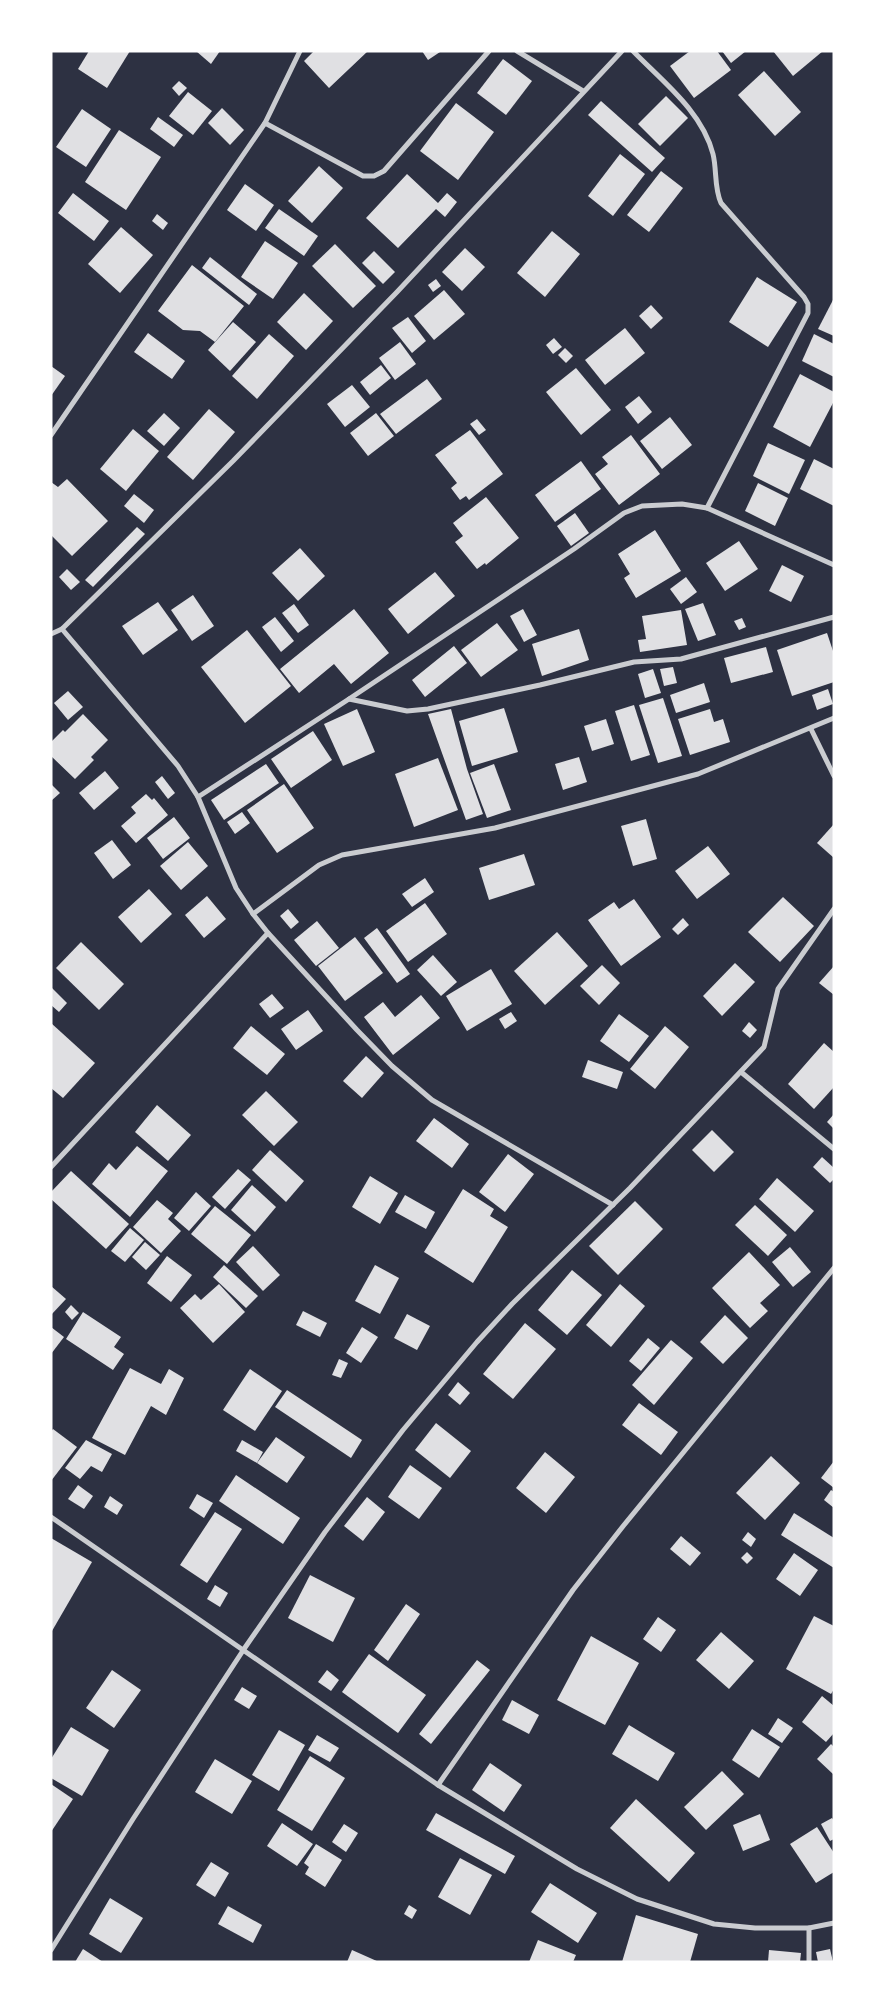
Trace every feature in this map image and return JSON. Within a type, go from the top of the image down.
[{"type":"street","points":[[51,435],[265,124],[300,51]]},
{"type":"street","points":[[265,124],[363,176],[374,176],[384,171],[489,51]]},
{"type":"street","points":[[517,51],[583,91]]},
{"type":"street","points":[[51,634],[62,629],[233,461],[397,292],[622,51]]},
{"type":"street","points":[[633,51],[686,105],[698,120],[713,154],[718,196],[721,203],[804,297],[808,304],[808,312],[707,508]]},
{"type":"street","points":[[198,796],[349,699],[574,549],[624,513],[642,506],[682,504],[707,508],[834,565]]},
{"type":"street","points":[[349,699],[407,711],[428,709],[540,686],[634,662],[681,659],[834,617]]},
{"type":"street","points":[[62,629],[178,766],[198,796],[236,888],[253,914],[268,933],[369,1042],[392,1066],[432,1100],[613,1205]]},
{"type":"street","points":[[253,914],[319,865],[342,854],[495,828],[689,777],[717,768],[834,718]]},
{"type":"street","points":[[811,728],[834,776]]},
{"type":"street","points":[[51,1950],[133,1819],[244,1649],[325,1532],[477,1342],[512,1304],[613,1205],[764,1047],[778,989],[834,909]]},
{"type":"street","points":[[51,1166],[268,933]]},
{"type":"street","points":[[741,1072],[834,1150]]},
{"type":"street","points":[[438,1785],[573,1590],[834,1268]]},
{"type":"street","points":[[51,1517],[438,1785],[577,1869],[637,1898],[714,1924],[755,1928],[809,1928],[834,1923]]},
{"type":"street","points":[[809,1928],[809,1962]]},
{"type":"building","points":[[89,51],[130,51],[107,88],[78,69]]},
{"type":"building","points":[[196,51],[220,51],[211,64]]},
{"type":"building","points":[[314,51],[368,51],[329,88],[304,61]]},
{"type":"building","points":[[422,51],[439,51],[440,52],[428,60]]},
{"type":"building","points":[[690,51],[717,51],[731,70],[694,98],[670,66]]},
{"type":"building","points":[[722,51],[746,51],[731,63]]},
{"type":"building","points":[[773,51],[823,51],[793,76]]},
{"type":"building","points":[[503,59],[532,81],[506,115],[477,93]]},
{"type":"building","points":[[764,71],[801,112],[775,136],[738,95]]},
{"type":"building","points":[[179,81],[187,88],[179,96],[172,88]]},
{"type":"building","points":[[188,92],[212,111],[193,135],[169,116]]},
{"type":"building","points":[[666,96],[688,118],[660,146],[638,124]]},
{"type":"building","points":[[601,101],[665,158],[652,172],[588,115]]},
{"type":"building","points":[[456,103],[494,132],[458,180],[420,151]]},
{"type":"building","points":[[222,108],[244,130],[230,145],[208,123]]},
{"type":"building","points":[[82,109],[111,129],[86,167],[56,147]]},
{"type":"building","points":[[158,117],[183,135],[174,147],[150,129]]},
{"type":"building","points":[[119,130],[161,157],[126,210],[85,182]]},
{"type":"building","points":[[620,154],[645,174],[613,216],[588,196]]},
{"type":"building","points":[[319,166],[343,188],[312,223],[288,201]]},
{"type":"building","points":[[661,171],[683,188],[649,232],[627,215]]},
{"type":"building","points":[[407,174],[438,203],[447,193],[457,202],[445,217],[436,209],[398,248],[366,218]]},
{"type":"building","points":[[245,184],[274,205],[256,231],[227,210]]},
{"type":"building","points":[[73,193],[109,221],[94,241],[58,213]]},
{"type":"building","points":[[279,209],[318,236],[304,256],[265,228]]},
{"type":"building","points":[[157,214],[168,223],[163,230],[152,221]]},
{"type":"building","points":[[121,227],[153,255],[120,293],[88,264]]},
{"type":"building","points":[[552,231],[580,254],[545,297],[517,273]]},
{"type":"building","points":[[265,241],[298,263],[273,299],[241,277]]},
{"type":"building","points":[[335,244],[376,286],[353,308],[312,266]]},
{"type":"building","points":[[465,248],[485,267],[462,291],[442,272]]},
{"type":"building","points":[[374,251],[395,272],[383,284],[362,263]]},
{"type":"building","points":[[210,257],[257,294],[249,305],[202,268]]},
{"type":"building","points":[[192,265],[244,306],[215,342],[200,331],[183,330],[158,311]]},
{"type":"building","points":[[757,277],[797,302],[768,347],[729,322]]},
{"type":"building","points":[[436,279],[441,286],[433,292],[428,285]]},
{"type":"building","points":[[444,290],[465,314],[434,340],[414,316]]},
{"type":"building","points":[[304,293],[333,321],[306,350],[277,322]]},
{"type":"building","points":[[834,298],[834,336],[818,329]]},
{"type":"building","points":[[651,305],[663,318],[651,329],[639,316]]},
{"type":"building","points":[[408,317],[426,341],[412,353],[392,328]]},
{"type":"building","points":[[233,322],[256,342],[230,371],[208,350]]},
{"type":"building","points":[[625,328],[645,353],[605,385],[585,360]]},
{"type":"building","points":[[148,333],[185,361],[172,379],[134,352]]},
{"type":"building","points":[[269,334],[294,356],[257,399],[232,376]]},
{"type":"building","points":[[814,334],[834,344],[834,377],[802,361]]},
{"type":"building","points":[[554,338],[562,347],[553,354],[546,345]]},
{"type":"building","points":[[400,342],[416,364],[395,380],[379,358]]},
{"type":"building","points":[[565,348],[573,356],[566,363],[558,355]]},
{"type":"building","points":[[381,365],[391,378],[370,395],[360,382]]},
{"type":"building","points":[[51,366],[65,376],[51,396]]},
{"type":"building","points":[[576,368],[611,410],[581,435],[546,392]]},
{"type":"building","points":[[800,374],[834,392],[834,401],[810,447],[773,427]]},
{"type":"building","points":[[427,379],[442,399],[396,434],[380,414]]},
{"type":"building","points":[[352,385],[370,407],[345,427],[327,404]]},
{"type":"building","points":[[639,396],[652,412],[638,424],[625,407]]},
{"type":"building","points":[[209,409],[235,432],[193,480],[167,457]]},
{"type":"building","points":[[164,413],[180,428],[164,446],[147,431]]},
{"type":"building","points":[[376,413],[394,436],[368,456],[350,433]]},
{"type":"building","points":[[670,417],[692,445],[662,469],[640,441]]},
{"type":"building","points":[[477,419],[486,430],[479,435],[470,424]]},
{"type":"building","points":[[133,429],[159,451],[126,491],[100,469]]},
{"type":"building","points":[[470,430],[503,474],[469,500],[466,496],[460,500],[451,488],[457,483],[435,455]]},
{"type":"building","points":[[631,435],[660,474],[619,505],[595,474],[608,464],[602,457]]},
{"type":"building","points":[[768,443],[805,460],[789,494],[753,476]]},
{"type":"building","points":[[814,459],[834,469],[834,506],[800,489]]},
{"type":"building","points":[[581,461],[601,489],[555,522],[535,495]]},
{"type":"building","points":[[67,479],[108,521],[72,556],[51,535],[51,482],[58,487]]},
{"type":"building","points":[[758,483],[788,498],[775,526],[745,511]]},
{"type":"building","points":[[134,494],[154,510],[144,523],[124,506]]},
{"type":"building","points":[[486,497],[519,538],[486,565],[485,563],[477,569],[455,542],[463,536],[453,523]]},
{"type":"building","points":[[575,513],[589,533],[571,546],[557,526]]},
{"type":"building","points":[[137,527],[145,534],[93,587],[85,580]]},
{"type":"building","points":[[655,530],[681,571],[636,598],[624,578],[630,574],[618,554]]},
{"type":"building","points":[[739,541],[758,569],[725,591],[706,563]]},
{"type":"building","points":[[300,548],[325,576],[298,601],[272,573]]},
{"type":"building","points":[[782,565],[804,576],[791,602],[769,591]]},
{"type":"building","points":[[67,569],[80,582],[71,590],[59,577]]},
{"type":"building","points":[[435,572],[455,596],[408,634],[388,609]]},
{"type":"building","points":[[686,577],[697,592],[681,604],[670,589]]},
{"type":"building","points":[[193,595],[214,626],[192,641],[171,610]]},
{"type":"building","points":[[158,602],[178,630],[143,655],[122,626]]},
{"type":"building","points":[[703,603],[716,635],[698,641],[685,609]]},
{"type":"building","points":[[294,604],[309,625],[298,633],[282,613]]},
{"type":"building","points":[[354,609],[389,653],[351,684],[334,664],[299,693],[280,669]]},
{"type":"building","points":[[523,609],[537,635],[524,642],[510,616]]},
{"type":"building","points":[[681,610],[687,645],[640,652],[638,640],[646,639],[642,616]]},
{"type":"building","points":[[275,617],[294,641],[281,652],[262,627]]},
{"type":"building","points":[[742,618],[746,627],[739,630],[734,621]]},
{"type":"building","points":[[497,623],[518,650],[481,677],[461,650]]},
{"type":"building","points":[[579,629],[589,660],[542,676],[532,644]]},
{"type":"building","points":[[247,630],[291,686],[245,723],[201,667]]},
{"type":"building","points":[[827,633],[834,654],[834,682],[792,696],[777,650]]},
{"type":"building","points":[[454,646],[467,663],[425,697],[412,680]]},
{"type":"building","points":[[766,647],[773,672],[731,683],[724,658]]},
{"type":"building","points":[[673,667],[677,683],[664,686],[660,669]]},
{"type":"building","points":[[653,669],[661,693],[645,698],[638,674]]},
{"type":"building","points":[[704,683],[710,702],[676,713],[670,695]]},
{"type":"building","points":[[828,689],[833,704],[817,710],[812,695]]},
{"type":"building","points":[[68,691],[83,707],[68,720],[54,703]]},
{"type":"building","points":[[663,698],[682,756],[658,763],[639,705]]},
{"type":"building","points":[[634,705],[650,755],[631,761],[615,711]]},
{"type":"building","points":[[504,708],[518,752],[472,766],[459,721]]},
{"type":"building","points":[[357,709],[375,752],[343,766],[324,724]]},
{"type":"building","points":[[451,709],[467,769],[483,814],[466,820],[428,714]]},
{"type":"building","points":[[710,709],[714,722],[723,719],[730,742],[690,755],[678,719]]},
{"type":"building","points":[[83,714],[108,740],[91,757],[94,760],[75,779],[51,756],[51,742],[63,730],[65,732]]},
{"type":"building","points":[[606,719],[614,744],[592,751],[584,726]]},
{"type":"building","points":[[313,731],[332,760],[291,788],[271,759]]},
{"type":"building","points":[[579,757],[587,782],[563,790],[555,764]]},
{"type":"building","points":[[438,758],[458,810],[414,827],[395,774]]},
{"type":"building","points":[[266,764],[279,783],[224,820],[211,800]]},
{"type":"building","points":[[494,764],[511,810],[487,818],[470,773]]},
{"type":"building","points":[[105,771],[119,788],[94,810],[79,793]]},
{"type":"building","points":[[162,776],[175,793],[168,799],[155,782]]},
{"type":"building","points":[[51,784],[60,793],[51,801]]},
{"type":"building","points":[[284,784],[314,828],[277,853],[247,810]]},
{"type":"building","points":[[146,794],[152,800],[154,798],[168,815],[136,843],[121,826],[136,813],[131,807]]},
{"type":"building","points":[[242,812],[250,823],[235,834],[227,822]]},
{"type":"building","points":[[174,817],[190,838],[163,859],[147,838]]},
{"type":"building","points":[[646,819],[657,859],[633,866],[621,826]]},
{"type":"building","points":[[834,824],[834,858],[817,843]]},
{"type":"building","points":[[112,840],[131,865],[113,879],[94,853]]},
{"type":"building","points":[[188,842],[208,866],[181,890],[160,866]]},
{"type":"building","points":[[708,846],[730,874],[697,899],[675,871]]},
{"type":"building","points":[[524,854],[535,885],[489,900],[479,868]]},
{"type":"building","points":[[425,878],[434,892],[412,907],[402,894]]},
{"type":"building","points":[[149,889],[172,914],[141,943],[118,917]]},
{"type":"building","points":[[207,896],[226,919],[204,938],[185,915]]},
{"type":"building","points":[[783,897],[814,926],[780,962],[748,932]]},
{"type":"building","points":[[634,899],[661,937],[621,966],[588,920],[614,902],[619,909]]},
{"type":"building","points":[[425,903],[447,934],[408,962],[386,931]]},
{"type":"building","points":[[288,909],[299,922],[291,929],[280,916]]},
{"type":"building","points":[[683,918],[689,925],[678,935],[672,929]]},
{"type":"building","points":[[317,921],[339,948],[316,966],[294,940]]},
{"type":"building","points":[[377,928],[410,974],[397,983],[364,938]]},
{"type":"building","points":[[557,932],[588,966],[545,1005],[514,971]]},
{"type":"building","points":[[355,937],[383,973],[345,1001],[318,966]]},
{"type":"building","points":[[81,942],[124,984],[99,1010],[56,968]]},
{"type":"building","points":[[433,955],[457,982],[441,996],[417,970]]},
{"type":"building","points":[[735,963],[755,982],[722,1016],[703,996]]},
{"type":"building","points":[[602,965],[620,983],[599,1005],[580,986]]},
{"type":"building","points":[[834,966],[834,995],[819,983]]},
{"type":"building","points":[[491,969],[512,1004],[467,1031],[446,996]]},
{"type":"building","points":[[51,987],[67,1003],[59,1012],[51,1005]]},
{"type":"building","points":[[272,994],[284,1008],[270,1018],[259,1004]]},
{"type":"building","points":[[421,995],[440,1018],[393,1055],[364,1017],[383,1002],[395,1017]]},
{"type":"building","points":[[308,1010],[323,1031],[296,1050],[281,1029]]},
{"type":"building","points":[[511,1012],[517,1021],[505,1029],[499,1019]]},
{"type":"building","points":[[619,1014],[649,1036],[629,1062],[600,1041]]},
{"type":"building","points":[[749,1022],[757,1030],[750,1038],[742,1031]]},
{"type":"building","points":[[51,1023],[95,1063],[63,1098],[51,1088]]},
{"type":"building","points":[[251,1026],[285,1054],[267,1075],[233,1048]]},
{"type":"building","points":[[665,1026],[689,1047],[655,1089],[630,1069]]},
{"type":"building","points":[[824,1043],[834,1052],[834,1087],[814,1109],[788,1084]]},
{"type":"building","points":[[366,1056],[384,1073],[362,1098],[343,1081]]},
{"type":"building","points":[[588,1060],[623,1072],[617,1089],[582,1077]]},
{"type":"building","points":[[266,1091],[298,1122],[274,1146],[242,1115]]},
{"type":"building","points":[[157,1105],[191,1135],[168,1161],[135,1132]]},
{"type":"building","points":[[834,1114],[834,1129],[827,1122]]},
{"type":"building","points":[[434,1118],[469,1144],[452,1168],[416,1141]]},
{"type":"building","points":[[712,1130],[734,1152],[714,1172],[692,1150]]},
{"type":"building","points":[[137,1146],[168,1171],[130,1217],[92,1184],[109,1163],[116,1170]]},
{"type":"building","points":[[270,1150],[304,1181],[286,1202],[252,1170]]},
{"type":"building","points":[[508,1154],[534,1174],[505,1212],[479,1192]]},
{"type":"building","points":[[822,1157],[834,1168],[834,1179],[830,1183],[813,1167]]},
{"type":"building","points":[[238,1169],[251,1180],[225,1209],[212,1197]]},
{"type":"building","points":[[71,1171],[129,1224],[106,1249],[51,1199],[51,1192]]},
{"type":"building","points":[[370,1176],[398,1193],[380,1224],[352,1207]]},
{"type":"building","points":[[777,1178],[814,1211],[795,1232],[759,1199]]},
{"type":"building","points":[[252,1185],[276,1207],[255,1232],[231,1210]]},
{"type":"building","points":[[463,1189],[494,1209],[490,1216],[508,1227],[473,1283],[424,1252]]},
{"type":"building","points":[[196,1192],[211,1206],[189,1231],[174,1218]]},
{"type":"building","points":[[405,1195],[435,1212],[426,1229],[395,1212]]},
{"type":"building","points":[[157,1200],[173,1213],[168,1219],[181,1231],[161,1253],[133,1227]]},
{"type":"building","points":[[635,1201],[663,1229],[618,1275],[589,1246]]},
{"type":"building","points":[[755,1205],[787,1235],[768,1256],[735,1225]]},
{"type":"building","points":[[215,1206],[251,1235],[227,1264],[191,1234]]},
{"type":"building","points":[[130,1228],[144,1240],[125,1262],[111,1251]]},
{"type":"building","points":[[145,1242],[160,1255],[146,1270],[132,1257]]},
{"type":"building","points":[[253,1246],[280,1275],[263,1291],[236,1262]]},
{"type":"building","points":[[790,1247],[811,1272],[793,1287],[772,1262]]},
{"type":"building","points":[[749,1252],[780,1285],[760,1303],[768,1311],[750,1328],[712,1288]]},
{"type":"building","points":[[167,1256],[192,1275],[171,1302],[147,1283]]},
{"type":"building","points":[[224,1265],[258,1296],[246,1308],[213,1277]]},
{"type":"building","points":[[375,1265],[399,1278],[380,1314],[355,1301]]},
{"type":"building","points":[[572,1270],[602,1295],[567,1335],[538,1310]]},
{"type":"building","points":[[219,1284],[245,1312],[213,1343],[180,1308],[195,1294],[201,1300]]},
{"type":"building","points":[[620,1284],[645,1306],[611,1347],[586,1325]]},
{"type":"building","points":[[51,1286],[66,1299],[51,1315]]},
{"type":"building","points":[[71,1305],[79,1313],[72,1320],[65,1312]]},
{"type":"building","points":[[303,1311],[327,1323],[320,1337],[296,1325]]},
{"type":"building","points":[[83,1312],[121,1337],[114,1347],[124,1354],[113,1370],[66,1339]]},
{"type":"building","points":[[407,1314],[430,1326],[417,1350],[394,1338]]},
{"type":"building","points":[[725,1315],[748,1338],[723,1364],[700,1342]]},
{"type":"building","points":[[525,1323],[556,1349],[513,1399],[483,1374]]},
{"type":"building","points":[[51,1327],[64,1337],[51,1354]]},
{"type":"building","points":[[362,1327],[378,1337],[361,1363],[346,1353]]},
{"type":"building","points":[[648,1338],[660,1348],[641,1371],[629,1361]]},
{"type":"building","points":[[671,1340],[693,1358],[654,1405],[632,1385]]},
{"type":"building","points":[[339,1359],[348,1363],[341,1378],[332,1375]]},
{"type":"building","points":[[130,1368],[161,1384],[169,1369],[184,1378],[166,1415],[151,1406],[125,1455],[92,1438]]},
{"type":"building","points":[[250,1369],[282,1391],[255,1431],[223,1410]]},
{"type":"building","points":[[458,1382],[470,1393],[460,1405],[448,1395]]},
{"type":"building","points":[[287,1390],[362,1440],[351,1458],[275,1407]]},
{"type":"building","points":[[639,1403],[678,1432],[661,1455],[622,1425]]},
{"type":"building","points":[[436,1423],[471,1451],[450,1478],[415,1450]]},
{"type":"building","points":[[53,1429],[77,1447],[51,1481],[51,1432]]},
{"type":"building","points":[[276,1437],[305,1457],[287,1483],[257,1463]]},
{"type":"building","points":[[86,1440],[112,1454],[102,1472],[91,1466],[80,1479],[65,1468]]},
{"type":"building","points":[[242,1440],[263,1452],[257,1463],[236,1451]]},
{"type":"building","points":[[545,1452],[575,1477],[546,1513],[516,1488]]},
{"type":"building","points":[[771,1456],[800,1483],[765,1520],[736,1493]]},
{"type":"building","points":[[834,1461],[834,1488],[821,1478]]},
{"type":"building","points":[[410,1465],[442,1488],[419,1519],[388,1497]]},
{"type":"building","points":[[236,1475],[300,1518],[283,1544],[219,1501]]},
{"type":"building","points":[[78,1485],[93,1496],[84,1509],[68,1499]]},
{"type":"building","points":[[831,1490],[834,1492],[834,1508],[824,1500]]},
{"type":"building","points":[[197,1494],[213,1503],[204,1518],[189,1508]]},
{"type":"building","points":[[110,1496],[123,1505],[117,1515],[104,1507]]},
{"type":"building","points":[[367,1497],[385,1512],[363,1541],[344,1526]]},
{"type":"building","points":[[215,1512],[242,1529],[207,1583],[180,1565]]},
{"type":"building","points":[[794,1513],[834,1538],[834,1568],[781,1535]]},
{"type":"building","points":[[748,1532],[756,1539],[751,1547],[742,1540]]},
{"type":"building","points":[[681,1536],[701,1553],[690,1566],[670,1549]]},
{"type":"building","points":[[51,1538],[92,1562],[52,1631],[51,1630]]},
{"type":"building","points":[[747,1552],[753,1558],[747,1564],[741,1558]]},
{"type":"building","points":[[794,1553],[818,1570],[800,1596],[776,1579]]},
{"type":"building","points":[[310,1575],[355,1598],[333,1642],[288,1618]]},
{"type":"building","points":[[215,1585],[228,1593],[220,1607],[207,1599]]},
{"type":"building","points":[[406,1604],[420,1614],[388,1661],[374,1650]]},
{"type":"building","points":[[814,1616],[834,1626],[834,1689],[831,1694],[786,1669]]},
{"type":"building","points":[[658,1617],[676,1630],[661,1652],[643,1639]]},
{"type":"building","points":[[721,1632],[754,1661],[729,1689],[696,1660]]},
{"type":"building","points":[[591,1636],[639,1663],[605,1725],[557,1700]]},
{"type":"building","points":[[369,1654],[426,1695],[398,1733],[342,1692]]},
{"type":"building","points":[[477,1660],[490,1670],[431,1744],[419,1734]]},
{"type":"building","points":[[112,1670],[141,1690],[114,1728],[86,1708]]},
{"type":"building","points":[[327,1670],[339,1680],[331,1691],[318,1682]]},
{"type":"building","points":[[242,1687],[257,1696],[249,1709],[234,1700]]},
{"type":"building","points":[[822,1696],[834,1706],[834,1733],[826,1742],[802,1722]]},
{"type":"building","points":[[512,1700],[539,1715],[529,1734],[502,1720]]},
{"type":"building","points":[[778,1718],[793,1728],[782,1743],[768,1734]]},
{"type":"building","points":[[629,1725],[675,1753],[658,1781],[612,1754]]},
{"type":"building","points":[[71,1727],[109,1750],[82,1796],[51,1778],[51,1759]]},
{"type":"building","points":[[752,1729],[780,1747],[759,1778],[732,1760]]},
{"type":"building","points":[[279,1730],[305,1745],[279,1791],[252,1775]]},
{"type":"building","points":[[317,1735],[339,1748],[330,1762],[308,1750]]},
{"type":"building","points":[[831,1744],[834,1747],[834,1775],[817,1759]]},
{"type":"building","points":[[310,1756],[345,1778],[312,1831],[277,1810]]},
{"type":"building","points":[[215,1759],[252,1781],[232,1814],[195,1792]]},
{"type":"building","points":[[490,1763],[522,1785],[504,1812],[472,1790]]},
{"type":"building","points":[[722,1771],[744,1794],[706,1830],[684,1807]]},
{"type":"building","points":[[51,1784],[73,1799],[51,1832]]},
{"type":"building","points":[[636,1799],[695,1853],[669,1882],[610,1828]]},
{"type":"building","points":[[436,1813],[515,1856],[505,1874],[426,1830]]},
{"type":"building","points":[[760,1814],[770,1840],[743,1851],[733,1825]]},
{"type":"building","points":[[832,1818],[834,1821],[834,1839],[830,1841],[821,1824]]},
{"type":"building","points":[[282,1823],[313,1844],[297,1866],[267,1846]]},
{"type":"building","points":[[344,1824],[358,1833],[346,1852],[332,1842]]},
{"type":"building","points":[[817,1827],[834,1853],[834,1872],[816,1883],[790,1844]]},
{"type":"building","points":[[316,1844],[342,1860],[325,1887],[305,1874],[309,1867],[304,1863]]},
{"type":"building","points":[[460,1858],[492,1875],[470,1915],[438,1897]]},
{"type":"building","points":[[211,1862],[229,1873],[215,1897],[196,1885]]},
{"type":"building","points":[[550,1883],[597,1913],[578,1943],[531,1912]]},
{"type":"building","points":[[110,1898],[143,1918],[121,1953],[89,1934]]},
{"type":"building","points":[[409,1905],[417,1910],[412,1919],[404,1914]]},
{"type":"building","points":[[228,1906],[262,1925],[253,1943],[218,1924]]},
{"type":"building","points":[[636,1915],[698,1934],[690,1962],[622,1962]]},
{"type":"building","points":[[538,1940],[576,1955],[573,1962],[529,1962]]},
{"type":"building","points":[[83,1949],[103,1962],[75,1962]]},
{"type":"building","points":[[830,1949],[833,1962],[818,1962],[816,1952]]},
{"type":"building","points":[[352,1950],[379,1962],[347,1962]]},
{"type":"building","points":[[769,1950],[801,1953],[800,1962],[768,1962]]}]
